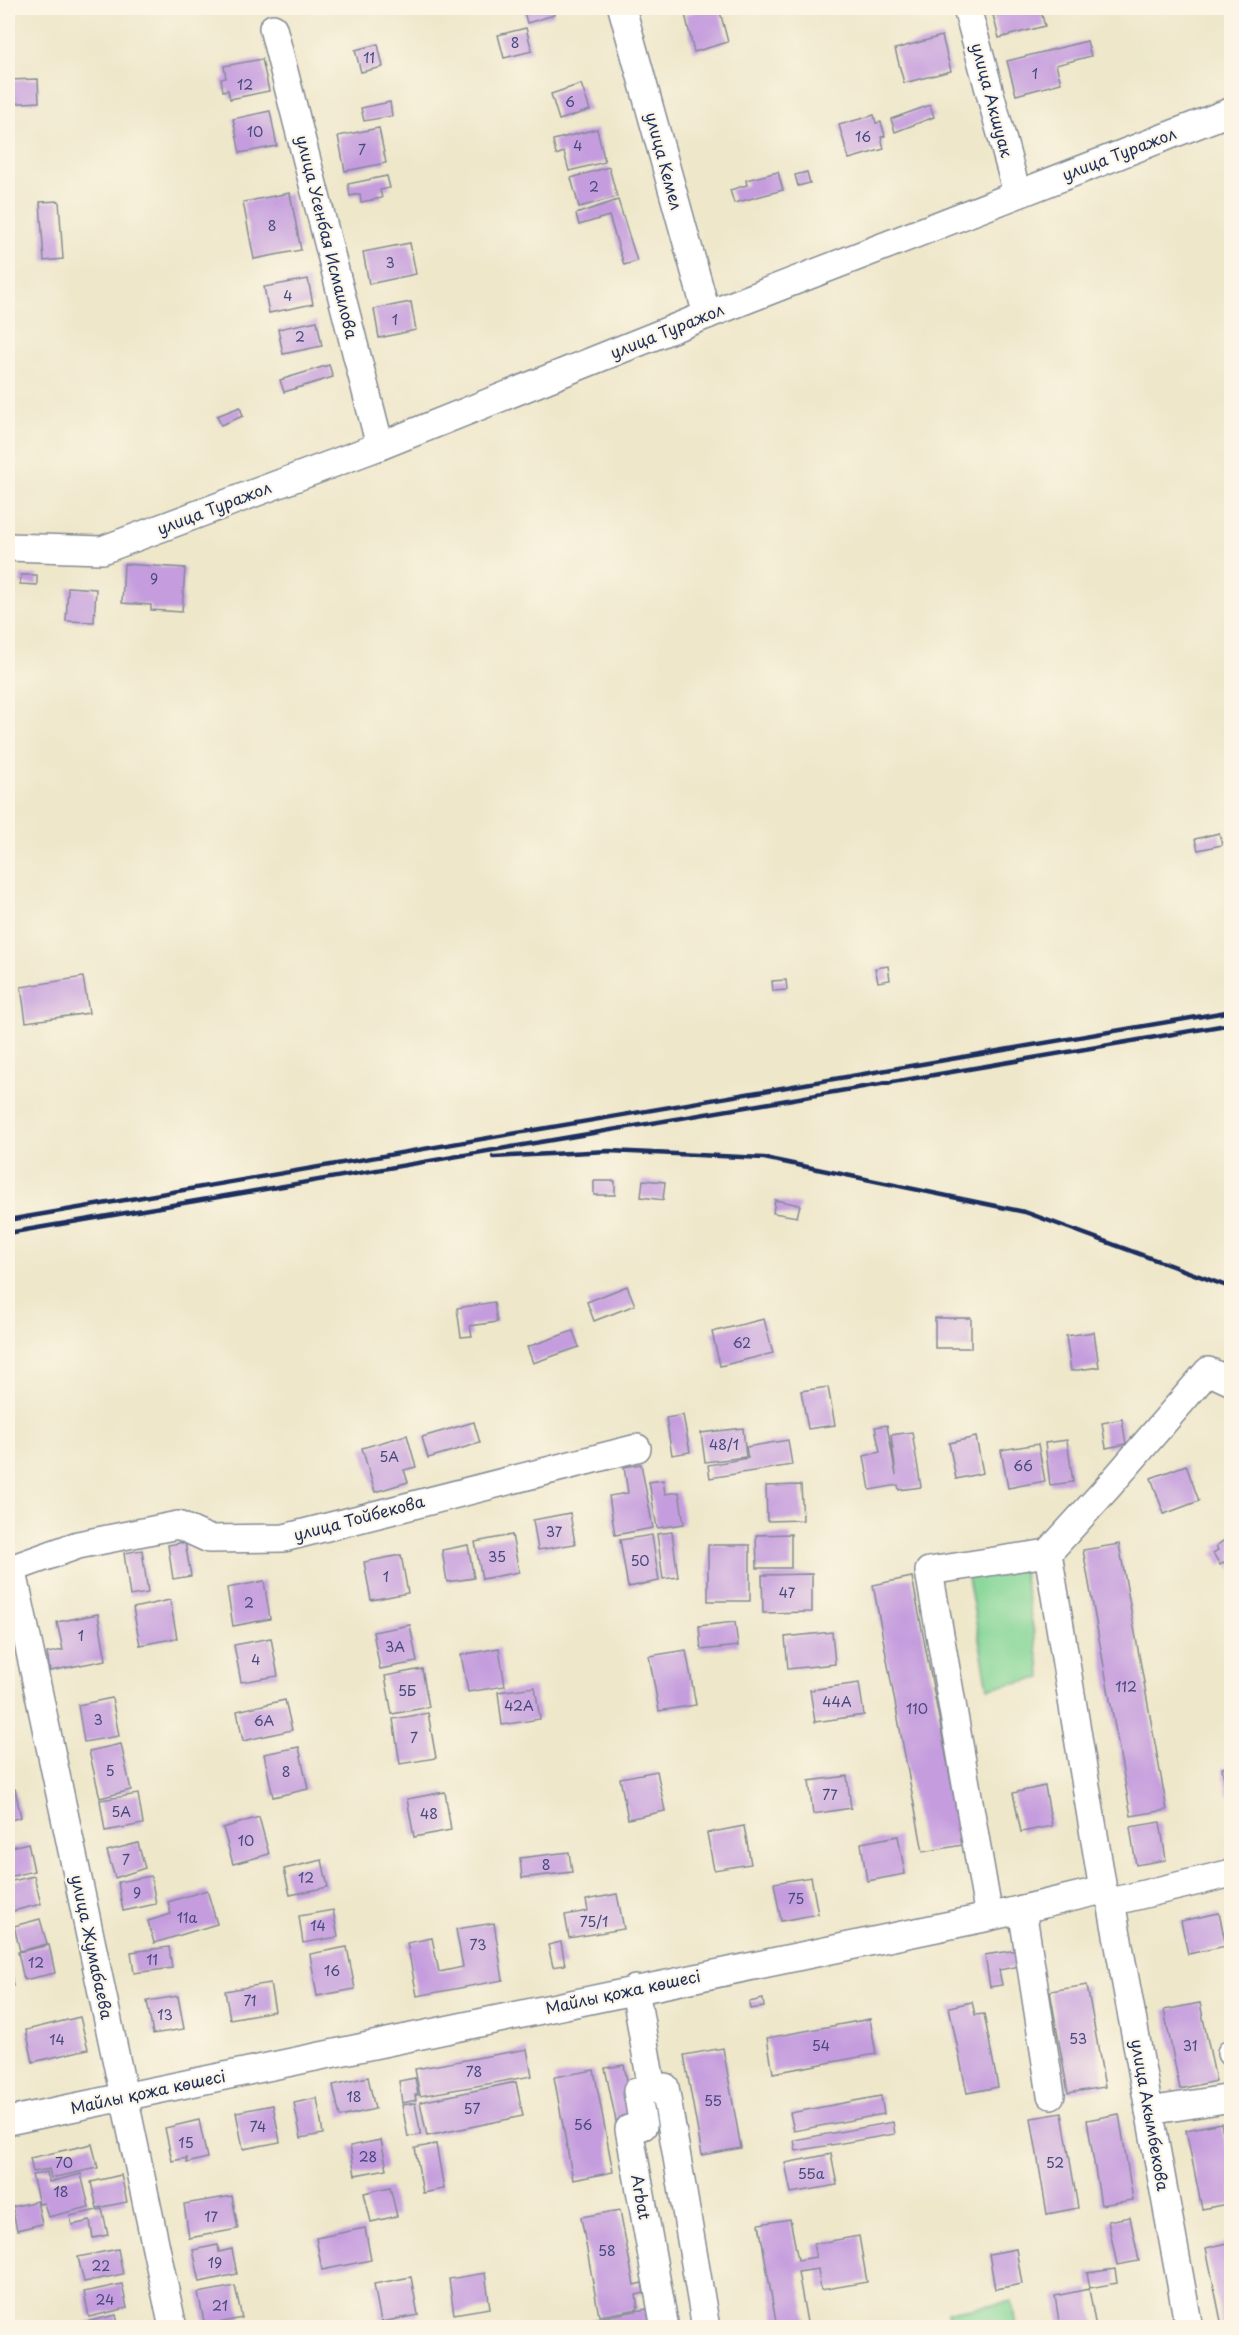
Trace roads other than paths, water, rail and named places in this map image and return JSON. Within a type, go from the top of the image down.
[{"type":"street","name":"улица Кемел","points":[[622,8],[707,315]]},
{"type":"street","name":"улица Акшуак","points":[[967,8],[1017,193]]},
{"type":"street","name":"улица Усенбая Исмаилова","points":[[273,28],[380,446]]},
{"type":"street","name":"улица Туражол","points":[[8,547],[102,550],[380,446],[1017,193],[1232,111]]},
{"type":"street","points":[[989,1917],[929,1570],[1048,1553],[1152,1438],[1208,1371],[1232,1382]]},
{"type":"street","name":"улица Тойбекова","points":[[10,1568],[78,1545],[178,1525],[209,1539],[284,1538],[637,1448]]},
{"type":"street","name":"улица Акымбекова","points":[[1048,1553],[1107,1896],[1189,2328]]},
{"type":"street","name":"улица Жумабаева","points":[[10,1568],[173,2328]]},
{"type":"street","name":"Майлы қожа көшесі","points":[[8,2121],[1022,1909],[1232,1873]]},
{"type":"street","points":[[1022,1909],[1051,2096]]},
{"type":"street","points":[[635,1989],[652,2089],[665,2087],[706,2328]]},
{"type":"street","name":"Arbat","points":[[652,2089],[637,2091],[643,2126],[629,2129],[665,2328]]},
{"type":"street","points":[[1149,2111],[1232,2098]]},
{"type":"railway","points":[[8,1220],[1232,1011]]},
{"type":"railway","points":[[8,1233],[1232,1024]]},
{"type":"railway","points":[[493,1157],[609,1151],[764,1158],[1025,1212],[1232,1288]]}]
